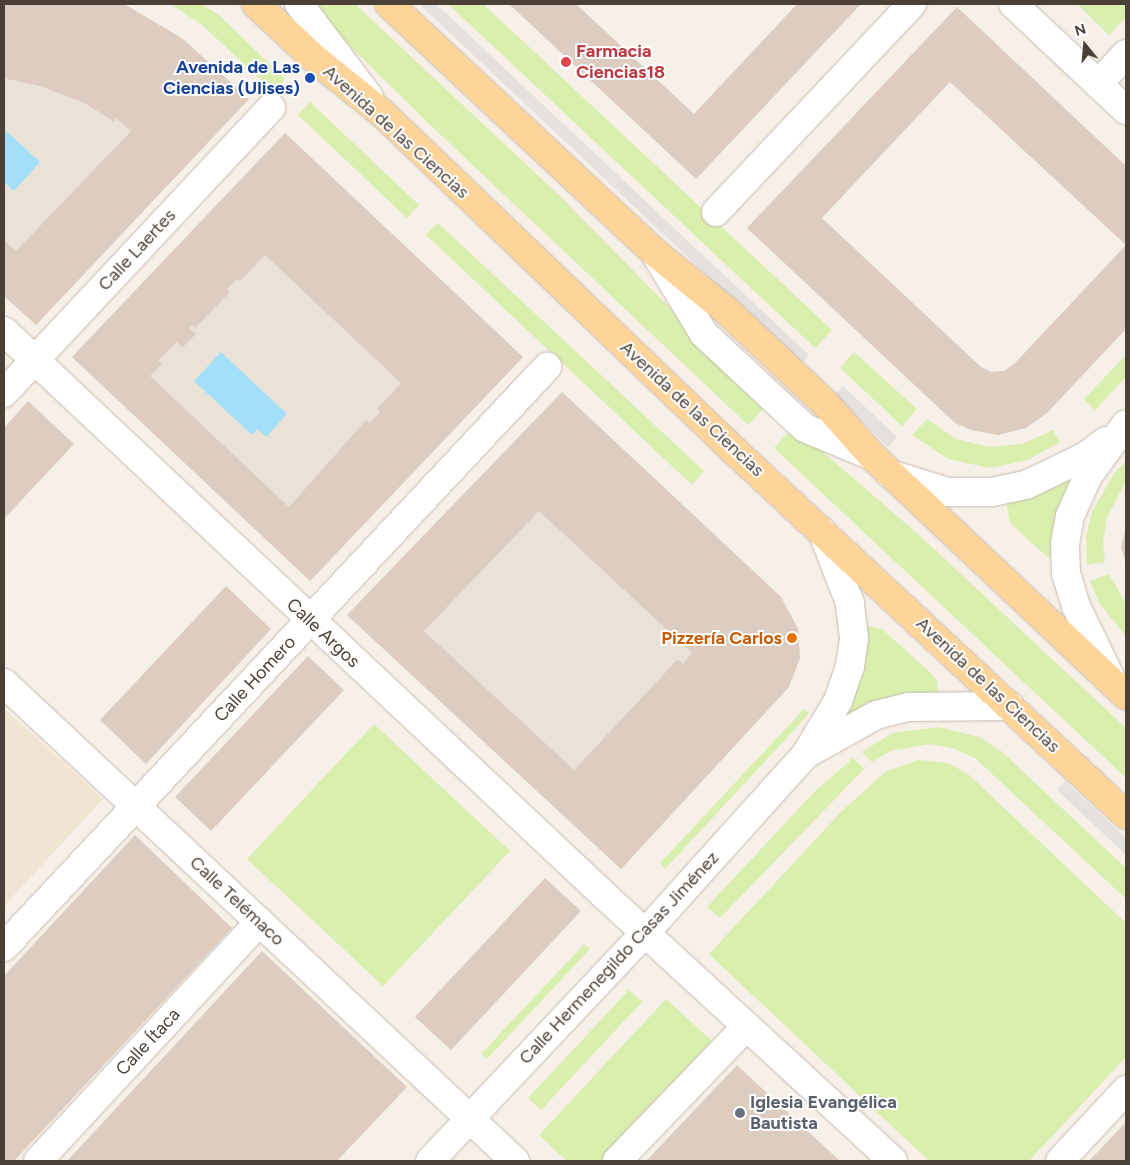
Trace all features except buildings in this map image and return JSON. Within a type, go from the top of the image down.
[{"type":"main road","name":"Avenida de las Ciencias","points":[[256,4],[316,59],[382,114],[728,445],[821,529],[1126,815]]},
{"type":"main road","points":[[389,4],[653,251],[749,332],[826,404],[881,465],[1120,689]]},
{"type":"street","points":[[299,4],[382,114]]},
{"type":"street","points":[[716,212],[912,4]]},
{"type":"street","points":[[1013,4],[1126,110]]},
{"type":"street","points":[[1098,84],[1126,54]]},
{"type":"street","name":"Calle Laertes","points":[[4,393],[271,108]]},
{"type":"street","name":"Calle Argos","points":[[4,331],[645,933],[893,1161]]},
{"type":"street","name":"Calle Homero","points":[[4,947],[547,367]]},
{"type":"street","points":[[881,465],[948,492],[972,495],[1006,490],[1026,485],[1086,456],[1125,425]]},
{"type":"street","points":[[1120,689],[1076,606],[1066,573],[1065,544],[1070,516],[1088,476],[1125,425]]},
{"type":"street","name":"Calle Hermenegildo Casas Jiménez","points":[[430,1161],[645,933],[806,754],[838,701],[850,666],[854,638],[850,603],[821,529]]},
{"type":"street","name":"Calle Telémaco","points":[[4,683],[514,1161]]},
{"type":"street","name":"Calle Hermenegildo Casas Jiménez","points":[[806,754],[876,715],[909,707],[1010,706]]},
{"type":"street","name":"Calle Ítaca","points":[[38,1161],[259,922]]},
{"type":"street","points":[[617,1161],[746,1026]]},
{"type":"street","points":[[1060,1161],[1126,1090]]},
{"type":"shaded area","points":[[4,4],[124,4],[183,39],[249,99],[36,325],[4,296]]},
{"type":"shaded area","points":[[419,4],[436,4],[809,355],[801,364]]},
{"type":"shaded area","points":[[285,133],[523,357],[310,581],[72,357]]},
{"type":"shaded area","points":[[843,386],[897,437],[888,447],[834,396]]},
{"type":"shaded area","points":[[562,392],[781,597],[798,629],[800,658],[789,687],[621,869],[347,615]]},
{"type":"shaded area","points":[[4,708],[103,799],[4,906]]},
{"type":"shaded area","points":[[1065,781],[1126,838],[1126,855],[1057,790]]},
{"type":"green space","points":[[171,4],[202,4],[220,16],[285,79],[274,92],[202,25]]},
{"type":"green space","points":[[307,4],[355,4],[561,197],[655,293],[769,403],[748,425],[426,121]]},
{"type":"green space","points":[[448,4],[483,4],[832,330],[815,348]]},
{"type":"green space","points":[[1077,4],[1126,4],[1126,17],[1109,35]]},
{"type":"green space","points":[[310,102],[419,205],[407,218],[298,115]]},
{"type":"green space","points":[[438,223],[704,471],[692,485],[426,235]]},
{"type":"green space","points":[[854,352],[917,409],[902,426],[840,368]]},
{"type":"green space","points":[[1126,355],[1126,377],[1095,410],[1084,399]]},
{"type":"green space","points":[[927,419],[956,439],[989,447],[1022,444],[1053,430],[1060,442],[1028,460],[990,468],[948,459],[912,435]]},
{"type":"green space","points":[[794,427],[918,534],[1126,728],[1126,778],[774,448]]},
{"type":"green space","points":[[1126,461],[1126,481],[1107,517],[1103,541],[1105,562],[1087,565],[1086,536],[1092,512],[1113,475]]},
{"type":"green space","points":[[1072,478],[1059,511],[1053,557],[1047,557],[1010,523],[1006,499]]},
{"type":"green space","points":[[1109,574],[1126,604],[1126,636],[1099,603],[1090,581]]},
{"type":"green space","points":[[864,625],[882,629],[930,672],[937,681],[938,695],[848,721],[844,717]]},
{"type":"green space","points":[[804,709],[809,713],[796,728],[665,869],[660,863]]},
{"type":"green space","points":[[374,724],[510,851],[383,986],[247,859]]},
{"type":"green space","points":[[939,727],[979,737],[1000,750],[1126,868],[1126,899],[975,758],[952,748],[930,744],[890,751],[872,762],[862,752],[892,733]]},
{"type":"green space","points":[[853,758],[864,769],[720,918],[707,907],[815,791]]},
{"type":"green space","points":[[918,760],[948,763],[968,774],[1126,923],[1126,1057],[1029,1161],[929,1161],[709,954],[840,813],[885,772]]},
{"type":"green space","points":[[584,944],[590,949],[487,1059],[481,1054]]},
{"type":"green space","points":[[629,990],[642,1002],[541,1110],[528,1098]]},
{"type":"green space","points":[[666,999],[712,1041],[601,1161],[567,1161],[539,1135]]},
{"type":"water","points":[[4,129],[40,162],[14,191],[4,182]]},
{"type":"water","points":[[221,352],[287,414],[266,437],[257,429],[252,435],[194,381]]},
{"type":"place","name":"Farmacia Ciencias18","points":[[566,62]]},
{"type":"place","name":"Avenida de Las Ciencias (Ulises)","points":[[310,78]]},
{"type":"place","name":"Pizzería Carlos","points":[[792,638]]},
{"type":"place","name":"Iglesia Evangélica Bautista","points":[[740,1113]]}]
